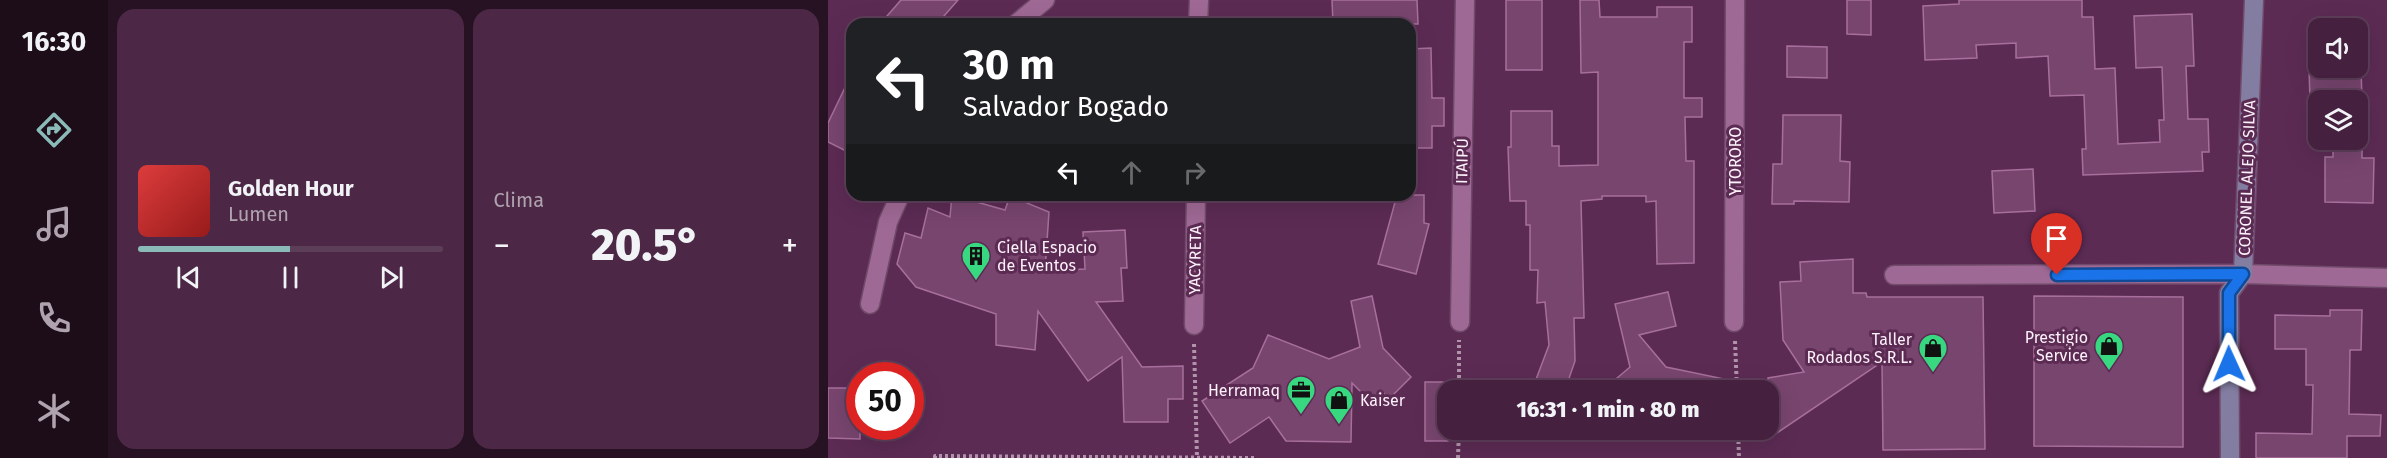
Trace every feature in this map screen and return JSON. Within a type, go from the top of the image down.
[{"type":"main road","name":"CORONEL ALEJO SILVA","points":[[2230,458],[2229,293],[2243,274],[2254,0]]},
{"type":"street","points":[[1023,18],[1045,0]]},
{"type":"street","points":[[1198,18],[1199,0]]},
{"type":"street","name":"ITAIPÚ","points":[[1460,322],[1465,0]]},
{"type":"street","name":"YTORORO","points":[[1734,322],[1735,0]]},
{"type":"street","points":[[870,304],[888,222],[897,201]]},
{"type":"street","name":"YACYRETA","points":[[1194,325],[1196,201]]},
{"type":"street","points":[[1894,275],[2243,274],[2387,278]]},
{"type":"path","points":[[1459,380],[1460,322]]},
{"type":"path","points":[[1734,322],[1737,380]]},
{"type":"path","points":[[1194,325],[1197,457]]},
{"type":"path","points":[[1458,440],[1458,458]]},
{"type":"path","points":[[1738,440],[1739,458]]},
{"type":"path","points":[[935,458],[935,456],[1255,458]]},
{"type":"building","points":[[901,0],[958,0],[942,18],[885,18]]},
{"type":"building","points":[[1332,0],[1417,0],[1418,24],[1416,24],[1416,18],[1333,18]]},
{"type":"building","points":[[1506,0],[1542,0],[1542,70],[1506,70]]},
{"type":"building","points":[[1580,0],[1599,0],[1600,17],[1657,17],[1657,7],[1692,7],[1692,42],[1684,42],[1684,98],[1702,98],[1702,117],[1685,117],[1686,161],[1694,161],[1694,263],[1657,264],[1656,201],[1646,202],[1646,196],[1602,196],[1602,199],[1581,201],[1584,318],[1574,318],[1575,361],[1568,380],[1536,380],[1549,345],[1545,302],[1537,303],[1538,270],[1530,270],[1530,225],[1526,225],[1526,201],[1510,201],[1508,147],[1511,147],[1511,111],[1552,111],[1552,146],[1559,146],[1559,166],[1598,165],[1598,72],[1581,73]]},
{"type":"building","points":[[1847,0],[1871,0],[1871,35],[1847,34]]},
{"type":"building","points":[[1959,0],[2082,0],[2082,17],[2093,17],[2095,69],[2115,68],[2118,144],[2160,142],[2159,120],[2164,120],[2162,67],[2136,68],[2134,16],[2192,14],[2194,66],[2186,66],[2188,119],[2208,119],[2209,152],[2202,152],[2203,171],[2083,175],[2082,149],[2086,149],[2084,95],[2050,96],[2048,56],[2016,58],[2016,43],[1976,45],[1977,58],[1925,60],[1923,6],[1959,4]]},
{"type":"building","points":[[1787,46],[1827,47],[1827,78],[1787,77]]},
{"type":"building","points":[[1431,48],[1432,98],[1444,98],[1444,126],[1432,126],[1432,148],[1416,148],[1416,49]]},
{"type":"building","points":[[2309,78],[2361,78],[2362,90],[2310,90]]},
{"type":"building","points":[[846,86],[846,151],[828,142],[828,123]]},
{"type":"building","points":[[1783,115],[1841,115],[1840,161],[1850,162],[1849,202],[1794,201],[1794,204],[1772,204],[1773,164],[1782,164]]},
{"type":"building","points":[[2333,150],[2362,150],[2362,158],[2374,158],[2373,203],[2325,202],[2325,157],[2333,157]]},
{"type":"building","points":[[2033,169],[2035,211],[1994,213],[1992,171]]},
{"type":"building","points":[[1416,195],[1424,195],[1424,223],[1429,224],[1416,274],[1378,264],[1395,201],[1416,201]]},
{"type":"building","points":[[951,201],[973,201],[1005,210],[1008,201],[1022,201],[1049,212],[1045,271],[1085,269],[1083,232],[1125,230],[1127,268],[1121,268],[1123,301],[1096,302],[1142,367],[1183,366],[1183,399],[1168,399],[1168,422],[1124,422],[1122,357],[1088,381],[1038,311],[1035,350],[996,345],[996,314],[916,287],[897,264],[905,233],[921,238],[928,208],[950,217]]},
{"type":"building","points":[[1853,259],[1853,293],[1866,293],[1867,297],[1983,297],[1985,449],[1883,450],[1882,362],[1779,432],[1779,380],[1768,380],[1768,378],[1804,372],[1783,340],[1780,282],[1801,281],[1800,262]]},
{"type":"building","points":[[1668,292],[1676,326],[1639,335],[1666,367],[1729,380],[1615,380],[1630,367],[1615,304]]},
{"type":"building","points":[[1372,296],[1383,348],[1411,377],[1389,399],[1382,391],[1371,402],[1352,383],[1351,442],[1286,441],[1269,417],[1230,443],[1202,401],[1253,368],[1268,335],[1329,359],[1360,347],[1351,301]]},
{"type":"building","name":"Prestigio Service","points":[[2034,296],[2183,297],[2183,447],[2034,446]]},
{"type":"building","points":[[2330,310],[2362,310],[2361,350],[2350,350],[2349,414],[2381,415],[2380,436],[2347,436],[2347,458],[2256,458],[2256,433],[2312,434],[2313,385],[2306,385],[2306,349],[2275,349],[2275,315],[2330,316]]},
{"type":"building","points":[[1425,382],[1437,382],[1437,440],[1448,441],[1425,441]]},
{"type":"building","points":[[828,388],[846,388],[846,439],[828,438]]},
{"type":"place","name":"Ciella Espacio de Eventos","points":[[976,282]]},
{"type":"place","name":"Prestigio Service","points":[[2109,372]]},
{"type":"place","name":"Taller Rodados S.R.L.","points":[[1933,374]]},
{"type":"place","name":"Herramaq","points":[[1301,416]]},
{"type":"place","name":"Kaiser","points":[[1339,426]]},
{"type":"route","points":[[2057,275],[2243,274],[2229,293],[2229,364]]}]
